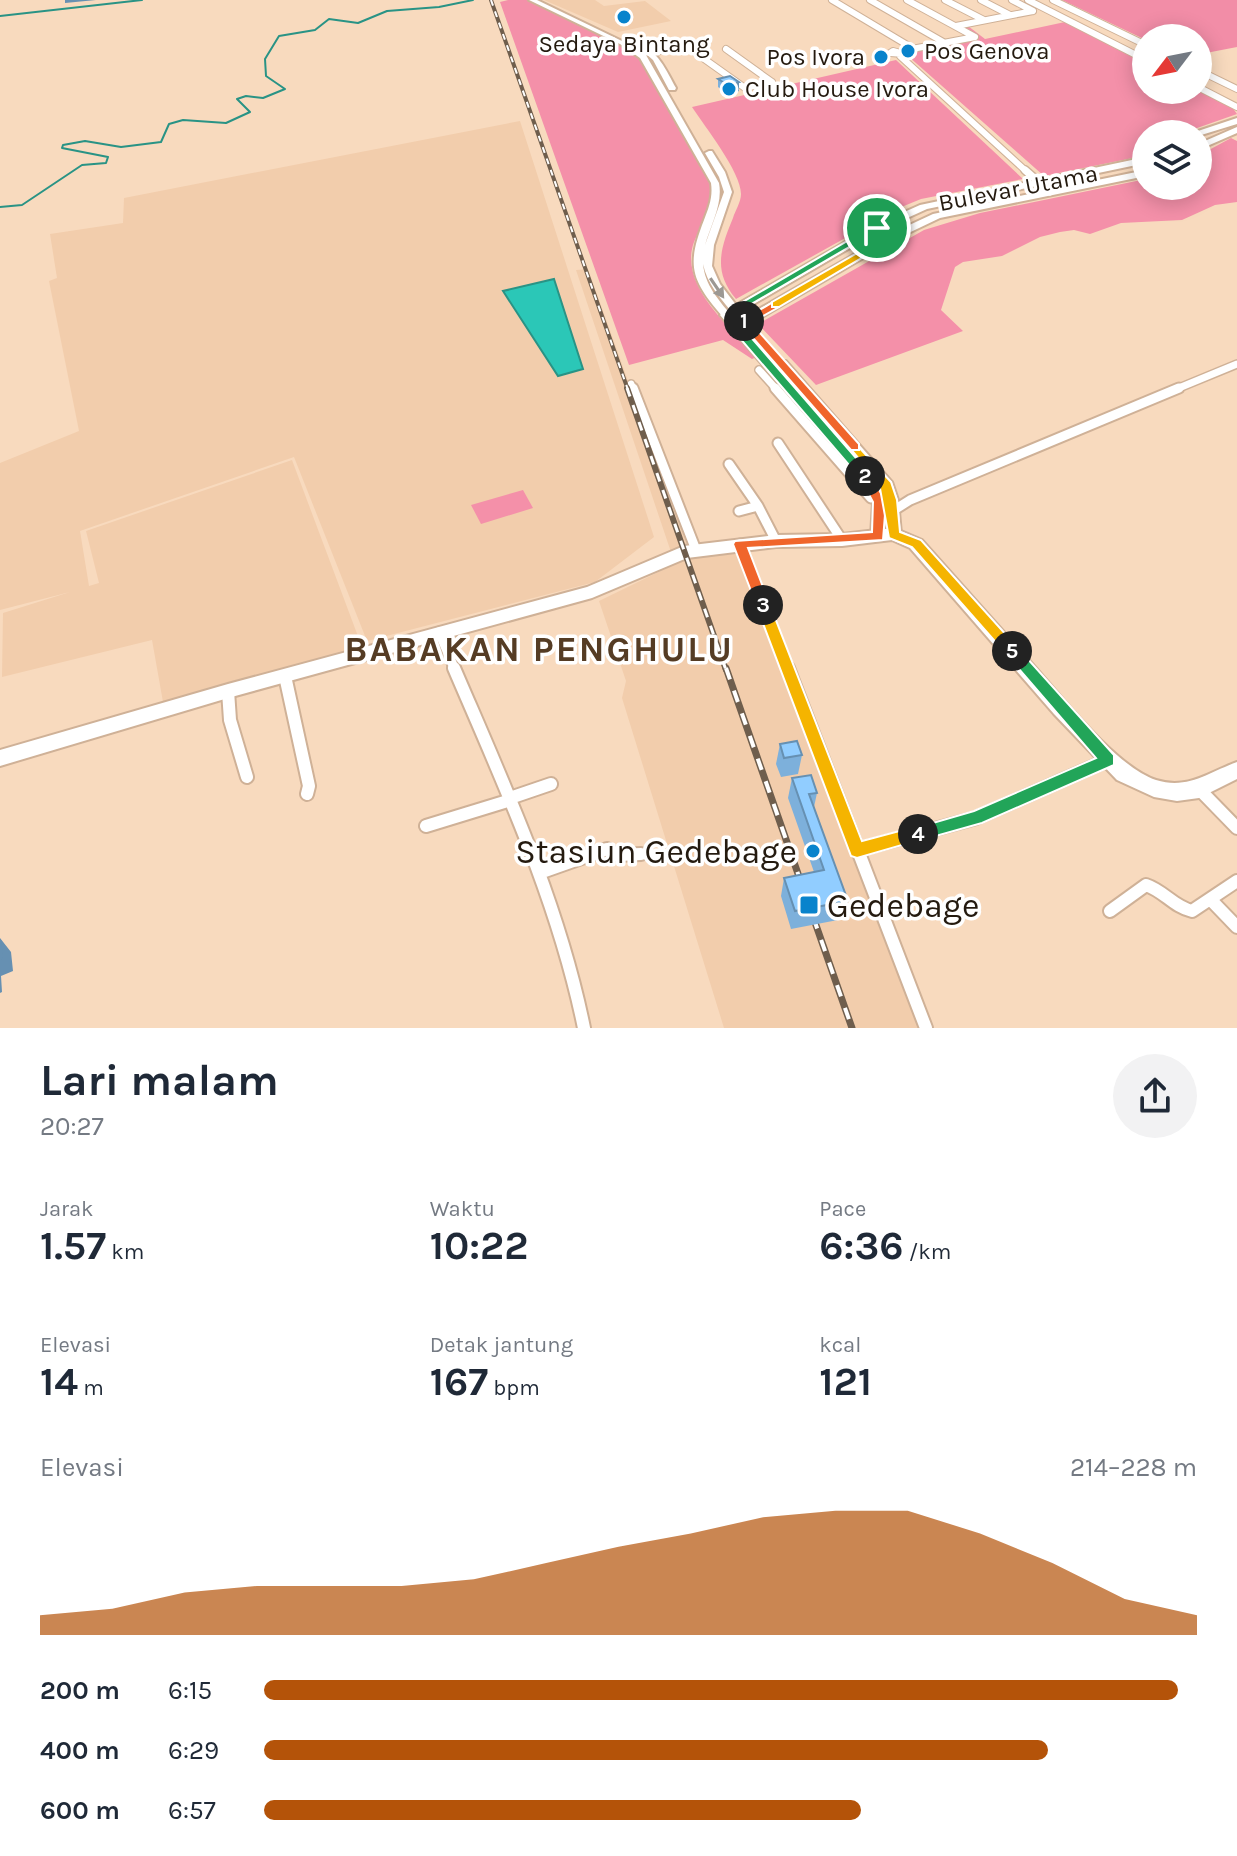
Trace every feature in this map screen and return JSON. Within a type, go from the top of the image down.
[{"type":"main road","points":[[1212,129],[1237,121]]},
{"type":"main road","points":[[1212,141],[1237,130]]},
{"type":"main road","name":"Bulevar Utama","points":[[730,312],[877,228],[924,207],[1132,163]]},
{"type":"main road","name":"Bulevar Utama","points":[[740,324],[892,237],[937,216],[1132,176]]},
{"type":"main road","points":[[877,228],[892,237]]},
{"type":"main road","points":[[730,312],[832,430],[885,482],[891,512],[886,535]]},
{"type":"main road","points":[[832,430],[842,457],[877,494],[886,535]]},
{"type":"main road","points":[[0,758],[228,691],[592,592],[655,562],[696,550],[776,541],[842,540],[886,535],[916,544],[1108,760],[1124,774],[1154,788],[1177,792],[1199,789],[1237,770]]},
{"type":"street","points":[[832,0],[907,51],[1026,172],[1050,192]]},
{"type":"street","points":[[845,7],[873,0],[945,43]]},
{"type":"street","points":[[907,0],[975,37],[907,51]]},
{"type":"street","points":[[945,0],[984,20]]},
{"type":"street","points":[[981,0],[1011,15]]},
{"type":"street","points":[[956,26],[1033,11],[1012,0]]},
{"type":"street","points":[[1028,0],[1132,53]]},
{"type":"street","points":[[1053,0],[1132,38]]},
{"type":"street","points":[[536,1],[633,49],[662,80]]},
{"type":"street","points":[[566,15],[628,40],[650,53],[720,182],[700,237],[696,260],[698,275],[706,293],[730,312]]},
{"type":"street","points":[[650,53],[686,46],[745,88],[772,82],[726,49]]},
{"type":"street","points":[[1212,77],[1237,89]]},
{"type":"street","points":[[1212,94],[1237,107]]},
{"type":"street","points":[[891,512],[910,500],[1237,364]]},
{"type":"street","points":[[759,370],[842,457],[871,498]]},
{"type":"street","points":[[631,384],[696,550]]},
{"type":"street","points":[[778,443],[799,477],[820,502],[842,540]]},
{"type":"street","points":[[729,464],[758,506],[776,541]]},
{"type":"street","points":[[739,511],[758,506]]},
{"type":"street","points":[[740,544],[926,1028]]},
{"type":"street","points":[[439,632],[542,872],[575,975],[584,1028]]},
{"type":"street","points":[[285,676],[309,786],[307,794]]},
{"type":"street","points":[[228,691],[230,720],[247,777]]},
{"type":"street","points":[[857,850],[976,818],[1108,760]]},
{"type":"street","points":[[426,826],[551,784]]},
{"type":"street","points":[[1199,789],[1237,828]]},
{"type":"street","points":[[542,872],[602,850],[617,855],[641,854]]},
{"type":"street","points":[[1110,911],[1146,885],[1154,886],[1175,905],[1186,910],[1196,909],[1215,904],[1237,881]]},
{"type":"street","points":[[1215,904],[1223,915],[1237,925]]},
{"type":"shaded area","points":[[527,0],[620,43],[639,57],[712,183],[709,206],[691,258],[700,290],[757,357],[752,359],[723,340],[629,365],[500,2]]},
{"type":"shaded area","name":"Sedaya Bintang","points":[[544,0],[595,0],[604,6],[645,1],[671,21],[618,32]]},
{"type":"shaded area","points":[[1062,0],[1237,0],[1237,47],[1212,52],[1212,24],[1132,24],[1132,33]]},
{"type":"shaded area","points":[[1065,22],[1132,56],[1132,104],[1212,104],[1212,95],[1220,98],[1237,114],[1212,123],[1212,120],[1132,120],[1132,158],[1044,176],[908,56],[920,50],[976,37],[961,27],[968,26],[985,39]]},
{"type":"shaded area","points":[[896,60],[1023,179],[921,199],[899,208],[736,299],[724,279],[721,260],[740,200],[739,185],[729,162],[692,107]]},
{"type":"shaded area","points":[[520,121],[654,537],[595,582],[367,641],[294,457],[80,531],[89,586],[99,583],[86,531],[292,460],[362,647],[163,702],[152,640],[2,677],[3,613],[70,592],[0,610],[0,463],[79,431],[49,281],[57,278],[50,234],[123,223],[124,198]]},
{"type":"shaded area","points":[[1231,138],[1237,141],[1237,202],[1215,205],[1182,220],[1121,223],[1090,234],[1074,230],[1060,232],[1040,237],[1002,256],[963,262],[955,267],[941,310],[963,331],[816,385],[758,324],[924,230],[980,213],[1132,182],[1132,200],[1212,200],[1212,148]]},
{"type":"shaded area","points":[[588,269],[690,554],[735,549],[922,1028],[724,1028],[622,698],[626,681],[599,601],[675,564],[576,270]]},
{"type":"shaded area","points":[[523,490],[533,508],[481,524],[471,505]]},
{"type":"water","points":[[554,279],[583,369],[558,376],[503,291]]},
{"type":"building","points":[[730,76],[739,82],[728,85],[718,79]]},
{"type":"building","points":[[797,741],[802,755],[784,758],[780,744]]},
{"type":"building","points":[[811,775],[817,793],[809,794],[848,901],[795,911],[784,878],[824,870],[792,778]]},
{"type":"waterway","points":[[0,16],[142,0]]},
{"type":"waterway","points":[[0,207],[22,205],[82,165],[106,163],[108,157],[62,148],[63,145],[85,141],[121,147],[161,142],[169,124],[183,120],[226,123],[250,112],[237,99],[246,96],[263,98],[285,89],[266,76],[265,59],[279,36],[315,30],[329,19],[358,23],[387,11],[439,7],[473,0]]},
{"type":"tunnel","points":[[903,50],[908,49]]},
{"type":"railway","points":[[491,0],[628,390]]},
{"type":"railway","points":[[627,388],[726,670]]},
{"type":"railway","points":[[726,668],[852,1028]]},
{"type":"place","name":"Sedaya Bintang","points":[[624,17]]},
{"type":"place","name":"Pos Genova","points":[[908,51]]},
{"type":"place","name":"Pos Ivora","points":[[881,57]]},
{"type":"place","name":"Club House Ivora","points":[[729,89]]},
{"type":"place","name":"Stasiun Gedebage","points":[[813,851]]},
{"type":"place","name":"Gedebage","points":[[809,905]]},
{"type":"district","name":"BABAKAN PENGHULU","points":[[539,648]]},
{"type":"route","points":[[877,228],[735,310],[745,322],[736,327],[871,483],[880,502],[878,536],[740,544],[857,850],[976,818],[1108,760],[916,544],[894,534],[891,500],[885,482],[745,322],[892,237],[877,228]]}]
